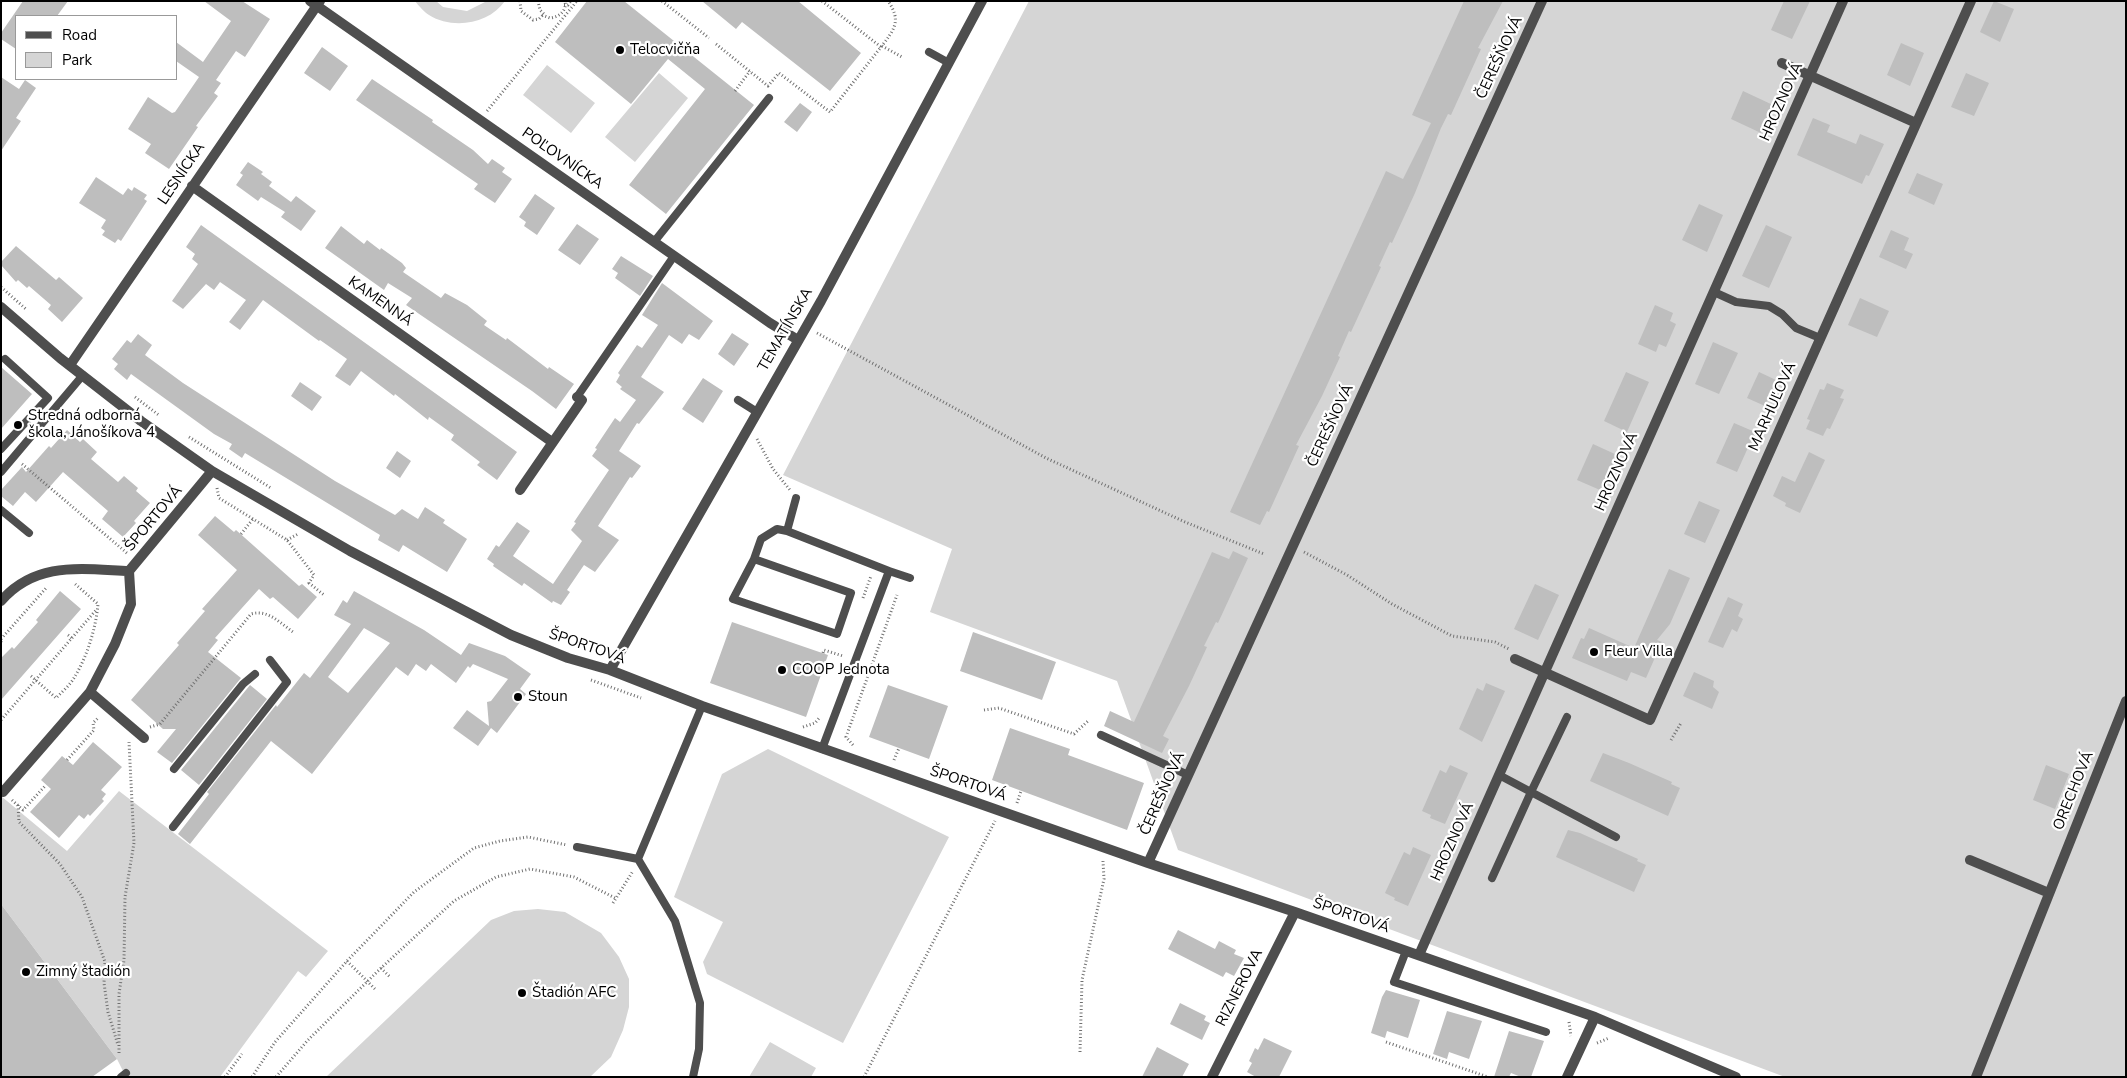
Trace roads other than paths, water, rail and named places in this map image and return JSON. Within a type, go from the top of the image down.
[{"type":"street","name":"TEMATÍNSKA","points":[[610,670],[798,340],[982,1]]},
{"type":"street","name":"ČEREŠŇOVÁ","points":[[1148,863],[1542,1]]},
{"type":"street","name":"HROZNOVÁ","points":[[1419,955],[1843,1]]},
{"type":"street","name":"MARHUĽOVÁ","points":[[1544,672],[1650,720],[1971,1]]},
{"type":"street","name":"LESNÍCKA","points":[[70,365],[316,3]]},
{"type":"street","name":"POĽOVNÍCKA","points":[[316,3],[674,256],[798,340]]},
{"type":"street","points":[[1782,64],[1916,124]]},
{"type":"street","name":"KAMENNÁ","points":[[192,186],[552,442]]},
{"type":"street","name":"ŠPORTOVÁ","points":[[1,307],[70,365],[210,475],[459,609],[510,634],[568,658],[610,670],[702,706],[822,749],[1595,1017],[1736,1077]]},
{"type":"street","points":[[520,490],[582,400],[577,396]]},
{"type":"street","name":"ŠPORTOVÁ","points":[[1,601],[8,592],[30,578],[60,568],[129,571],[210,475]]},
{"type":"street","points":[[3,792],[90,692],[115,644],[131,604],[129,571]]},
{"type":"street","points":[[1513,654],[1544,672]]},
{"type":"street","points":[[90,692],[143,737]]},
{"type":"street","name":"ORECHOVÁ","points":[[1976,1077],[2126,701]]},
{"type":"street","points":[[1970,860],[2049,892]]},
{"type":"street","name":"RIZNEROVA","points":[[1212,1077],[1295,912]]},
{"type":"street","points":[[1566,1077],[1595,1017]]},
{"type":"lane","points":[[929,52],[948,63]]},
{"type":"lane","points":[[654,242],[769,98]]},
{"type":"lane","points":[[577,396],[674,256]]},
{"type":"lane","points":[[1714,292],[1736,302],[1769,306],[1782,314],[1796,328],[1820,338]]},
{"type":"lane","points":[[1,449],[48,398],[6,359]]},
{"type":"lane","points":[[1,472],[83,375]]},
{"type":"lane","points":[[738,400],[757,412]]},
{"type":"lane","points":[[787,531],[796,498]]},
{"type":"lane","points":[[1,510],[29,533]]},
{"type":"lane","points":[[754,559],[851,593],[837,634],[733,599],[754,559],[761,539],[777,529],[787,531],[910,578]]},
{"type":"lane","points":[[822,749],[889,571]]},
{"type":"lane","points":[[173,826],[287,682],[270,660]]},
{"type":"lane","points":[[174,769],[243,684],[255,674]]},
{"type":"lane","points":[[638,859],[702,706]]},
{"type":"lane","points":[[1492,878],[1567,717]]},
{"type":"lane","points":[[1101,735],[1188,775]]},
{"type":"lane","points":[[1499,775],[1616,837]]},
{"type":"lane","points":[[577,847],[638,859],[675,921],[700,1003],[699,1049],[693,1077]]},
{"type":"lane","points":[[1406,951],[1394,982],[1546,1032]]},
{"type":"place","name":"Telocvičňa","points":[[620,50]]},
{"type":"place","name":"Stredná odborná škola, Jánošíkova 4","points":[[18,425]]},
{"type":"place","name":"Fleur Villa","points":[[1594,652]]},
{"type":"place","name":"COOP Jednota","points":[[782,670]]},
{"type":"place","name":"Stoun","points":[[518,697]]},
{"type":"place","name":"Zimný štadión","points":[[26,972]]},
{"type":"place","name":"Štadión AFC","points":[[522,993]]}]
